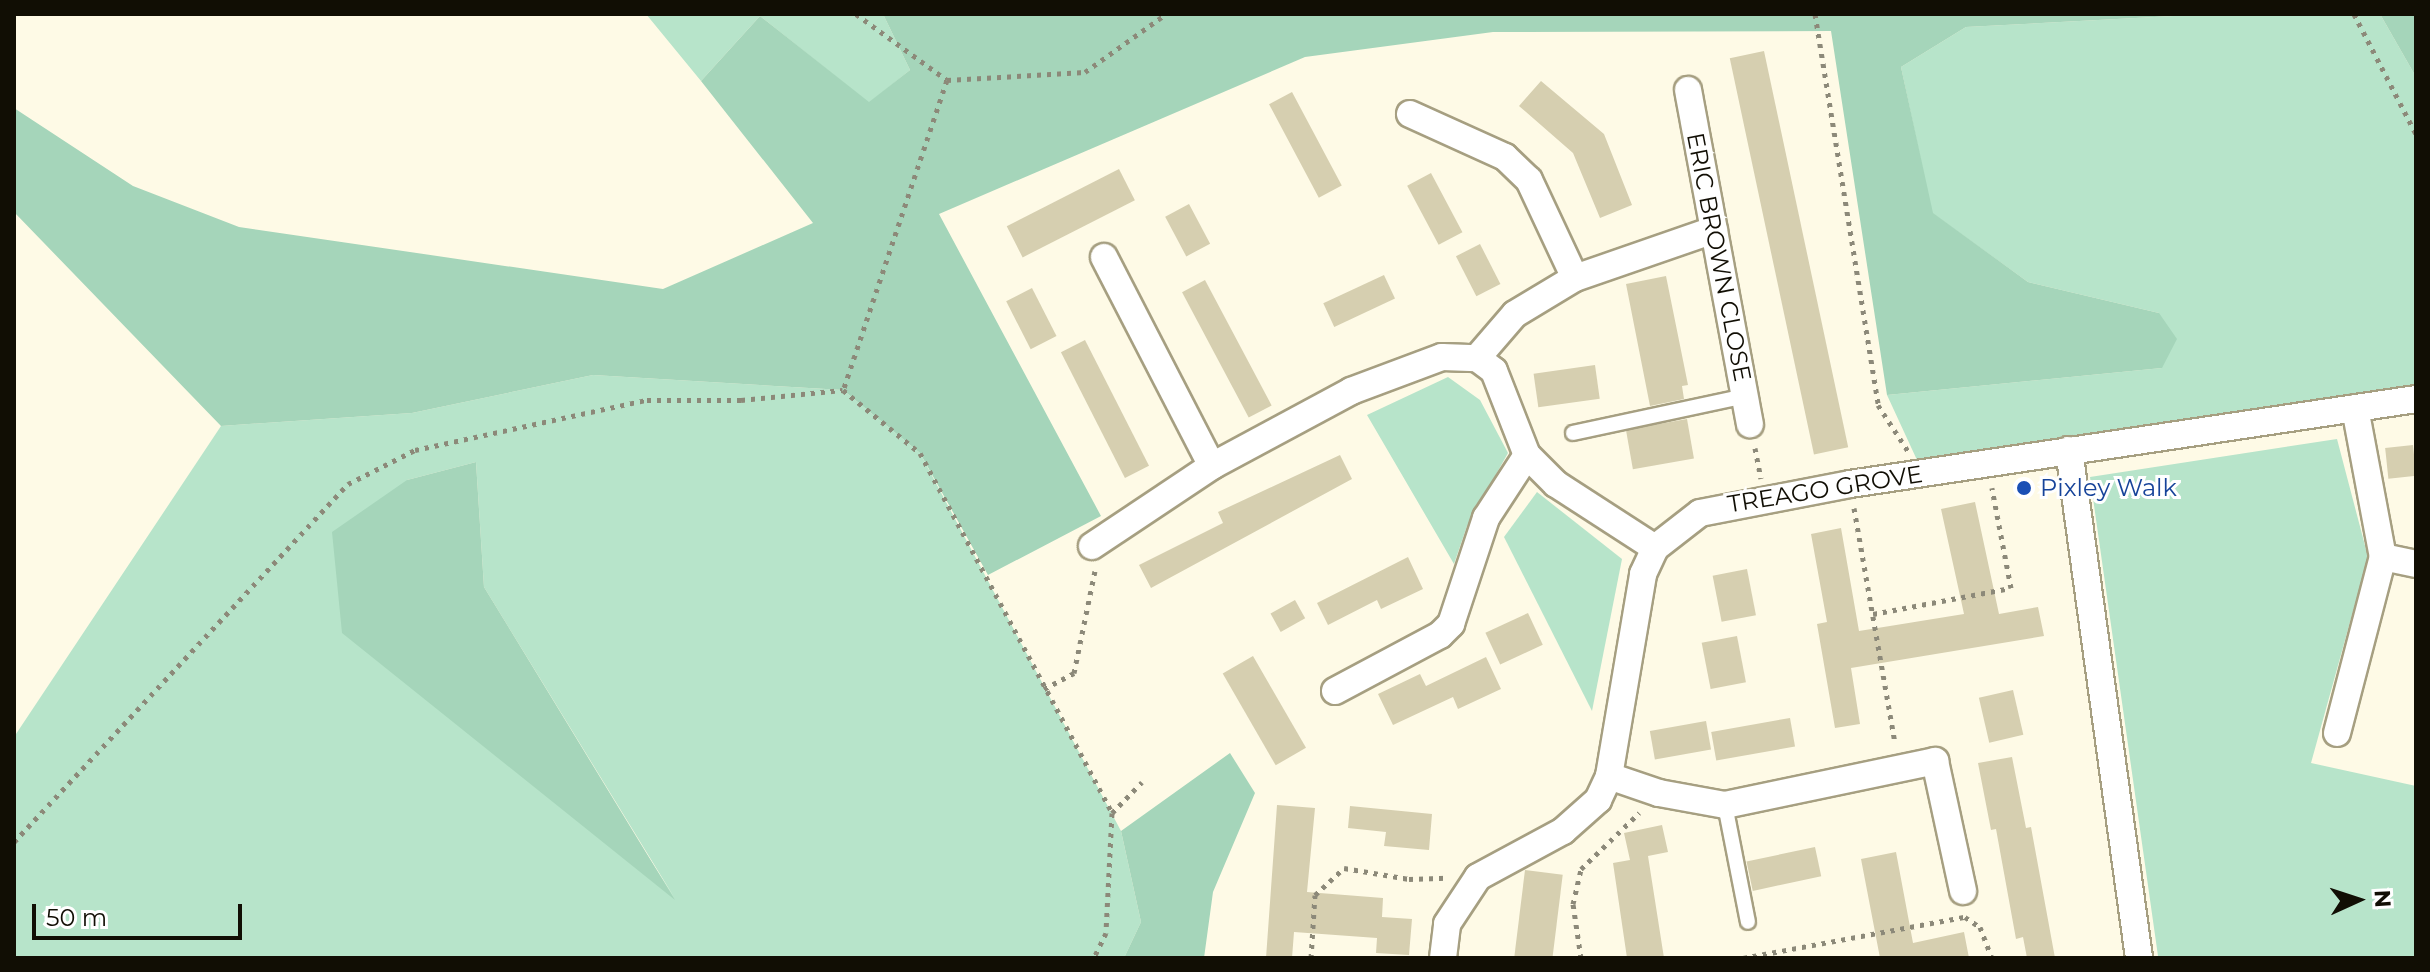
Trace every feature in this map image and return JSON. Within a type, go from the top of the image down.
[{"type":"street","name":"ERIC BROWN CLOSE","points":[[1688,90],[1750,424]]},
{"type":"street","points":[[1410,114],[1505,157],[1529,180],[1575,278]]},
{"type":"street","points":[[1477,358],[1515,314],[1575,278],[1714,230]]},
{"type":"street","points":[[1104,257],[1212,466]]},
{"type":"street","points":[[1098,540],[1212,466],[1351,391],[1442,357],[1477,358],[1494,371],[1527,455],[1556,484],[1655,548],[1636,597],[1609,776],[1586,816],[1478,877],[1447,924],[1443,958]]},
{"type":"street","name":"TREAGO GROVE","points":[[1655,548],[1700,513],[1765,498],[2416,399]]},
{"type":"street","points":[[2337,733],[2383,557],[2355,408]]},
{"type":"street","points":[[2069,450],[2139,958]]},
{"type":"street","points":[[1335,691],[1440,635],[1451,624],[1486,518],[1527,455]]},
{"type":"street","points":[[2383,557],[2416,564]]},
{"type":"street","points":[[1609,776],[1659,793],[1725,805],[1935,761],[1963,891]]},
{"type":"lane","points":[[1573,433],[1745,396]]},
{"type":"lane","points":[[1725,805],[1748,922]]},
{"type":"path","points":[[856,14],[947,80],[1085,72],[1166,14]]},
{"type":"path","points":[[1815,14],[1878,405],[1923,473]]},
{"type":"path","points":[[2354,14],[2416,134]]},
{"type":"path","points":[[843,390],[947,80]]},
{"type":"path","points":[[14,842],[348,484],[415,450],[647,400],[741,400],[843,390],[920,453],[1112,813],[1106,933],[1094,958]]},
{"type":"path","points":[[1750,424],[1765,498]]},
{"type":"path","points":[[1873,614],[2011,588],[1987,463]]},
{"type":"path","points":[[1850,484],[1900,769]]},
{"type":"path","points":[[1044,689],[1074,673],[1098,540]]},
{"type":"path","points":[[1112,813],[1142,782]]},
{"type":"path","points":[[1581,958],[1573,904],[1581,869],[1659,793]]},
{"type":"path","points":[[1311,958],[1315,895],[1344,868],[1409,879],[1478,877]]},
{"type":"path","points":[[1743,958],[1965,917],[1980,927],[1992,958]]},
{"type":"green space","points":[[646,14],[883,14],[910,70],[869,103],[760,16],[701,81]]},
{"type":"green space","points":[[883,14],[2211,14],[1966,27],[1901,67],[1933,213],[2028,282],[2159,313],[2177,339],[2162,368],[1887,395],[1831,31],[1493,32],[1305,57],[939,214],[1101,516],[988,575],[920,453],[843,390],[593,375],[412,413],[221,426],[14,212],[14,108],[133,186],[239,227],[663,289],[813,223],[701,81],[760,16],[869,102],[910,70]]},
{"type":"green space","points":[[2211,14],[2380,14],[2416,77],[2416,395],[1923,473],[1887,395],[2162,368],[2159,313],[2028,282],[1932,213],[1901,67],[1966,27]]},
{"type":"green space","points":[[2380,14],[2416,14],[2416,77]]},
{"type":"green space","points":[[593,375],[843,390],[920,453],[1121,831],[1141,922],[1124,958],[14,958],[14,737],[221,426],[412,413]],"holes":[[[476,462],[484,587],[674,897],[407,480]]]},
{"type":"green space","points":[[1448,377],[1480,400],[1508,453],[1467,526],[1454,564],[1367,415]]},
{"type":"green space","points":[[2337,439],[2368,557],[2311,763],[2416,786],[2416,958],[2158,956],[2090,477]]},
{"type":"green space","points":[[476,462],[484,587],[675,900],[342,633],[332,532],[407,480]]},
{"type":"green space","points":[[1537,492],[1622,559],[1592,711],[1504,537]]},
{"type":"green space","points":[[1230,753],[1255,793],[1213,892],[1204,958],[1124,958],[1141,922],[1121,831]]},
{"type":"building","points":[[1764,51],[1848,447],[1814,454],[1730,58]]},
{"type":"building","points":[[1541,81],[1604,134],[1632,205],[1600,218],[1573,153],[1519,106]]},
{"type":"building","points":[[1292,92],[1342,186],[1319,198],[1269,104]]},
{"type":"building","points":[[1119,169],[1135,200],[1023,257],[1007,226]]},
{"type":"building","points":[[1431,173],[1462,232],[1439,245],[1407,186]]},
{"type":"building","points":[[1189,204],[1210,244],[1186,256],[1165,217]]},
{"type":"building","points":[[1480,244],[1500,284],[1476,296],[1456,256]]},
{"type":"building","points":[[1384,275],[1395,299],[1334,327],[1323,303]]},
{"type":"building","points":[[1666,276],[1688,385],[1682,386],[1684,399],[1650,406],[1626,284]]},
{"type":"building","points":[[1205,280],[1272,405],[1249,418],[1182,292]]},
{"type":"building","points":[[1032,288],[1057,336],[1031,349],[1006,301]]},
{"type":"building","points":[[1085,340],[1149,466],[1125,478],[1061,352]]},
{"type":"building","points":[[1595,365],[1600,399],[1538,407],[1534,374]]},
{"type":"building","points":[[1687,419],[1694,458],[1633,469],[1626,430]]},
{"type":"building","points":[[2413,445],[2416,476],[2388,479],[2385,448]]},
{"type":"building","points":[[1340,455],[1352,479],[1151,588],[1139,565],[1223,523],[1218,512]]},
{"type":"building","points":[[1975,502],[1999,614],[2038,607],[2044,636],[1851,668],[1860,724],[1835,728],[1817,624],[1827,622],[1811,534],[1841,528],[1859,631],[1964,614],[1941,509]]},
{"type":"building","points":[[1408,557],[1423,589],[1381,609],[1377,600],[1328,625],[1317,603]]},
{"type":"building","points":[[1747,569],[1756,615],[1722,622],[1713,576]]},
{"type":"building","points":[[1295,600],[1305,618],[1281,632],[1271,614]]},
{"type":"building","points":[[1528,613],[1543,645],[1500,665],[1485,633]]},
{"type":"building","points":[[1737,636],[1746,682],[1711,689],[1702,643]]},
{"type":"building","points":[[1253,656],[1306,748],[1276,765],[1223,674]]},
{"type":"building","points":[[1486,657],[1501,689],[1458,709],[1453,697],[1393,725],[1378,694],[1420,674],[1426,686]]},
{"type":"building","points":[[2013,690],[2023,735],[1989,743],[1979,698]]},
{"type":"building","points":[[1790,718],[1795,747],[1716,760],[1711,732]]},
{"type":"building","points":[[1706,721],[1711,750],[1655,759],[1650,731]]},
{"type":"building","points":[[2012,757],[2026,828],[2031,827],[2055,958],[2027,958],[2023,937],[2016,939],[1996,829],[1991,830],[1978,763]]},
{"type":"building","points":[[1277,805],[1315,808],[1307,892],[1383,898],[1382,917],[1412,919],[1409,955],[1376,953],[1377,938],[1294,932],[1292,958],[1266,958]]},
{"type":"building","points":[[1350,806],[1432,814],[1429,850],[1384,846],[1386,832],[1348,828]]},
{"type":"building","points":[[1662,825],[1668,852],[1648,856],[1664,958],[1627,958],[1613,863],[1630,860],[1624,833]]},
{"type":"building","points":[[1815,847],[1821,876],[1753,891],[1747,862]]},
{"type":"building","points":[[1896,852],[1913,943],[1964,932],[1969,958],[1880,958],[1861,859]]},
{"type":"building","points":[[1525,870],[1563,875],[1552,958],[1514,958]]},
{"type":"place","name":"Pixley Walk","points":[[2024,488]]}]
